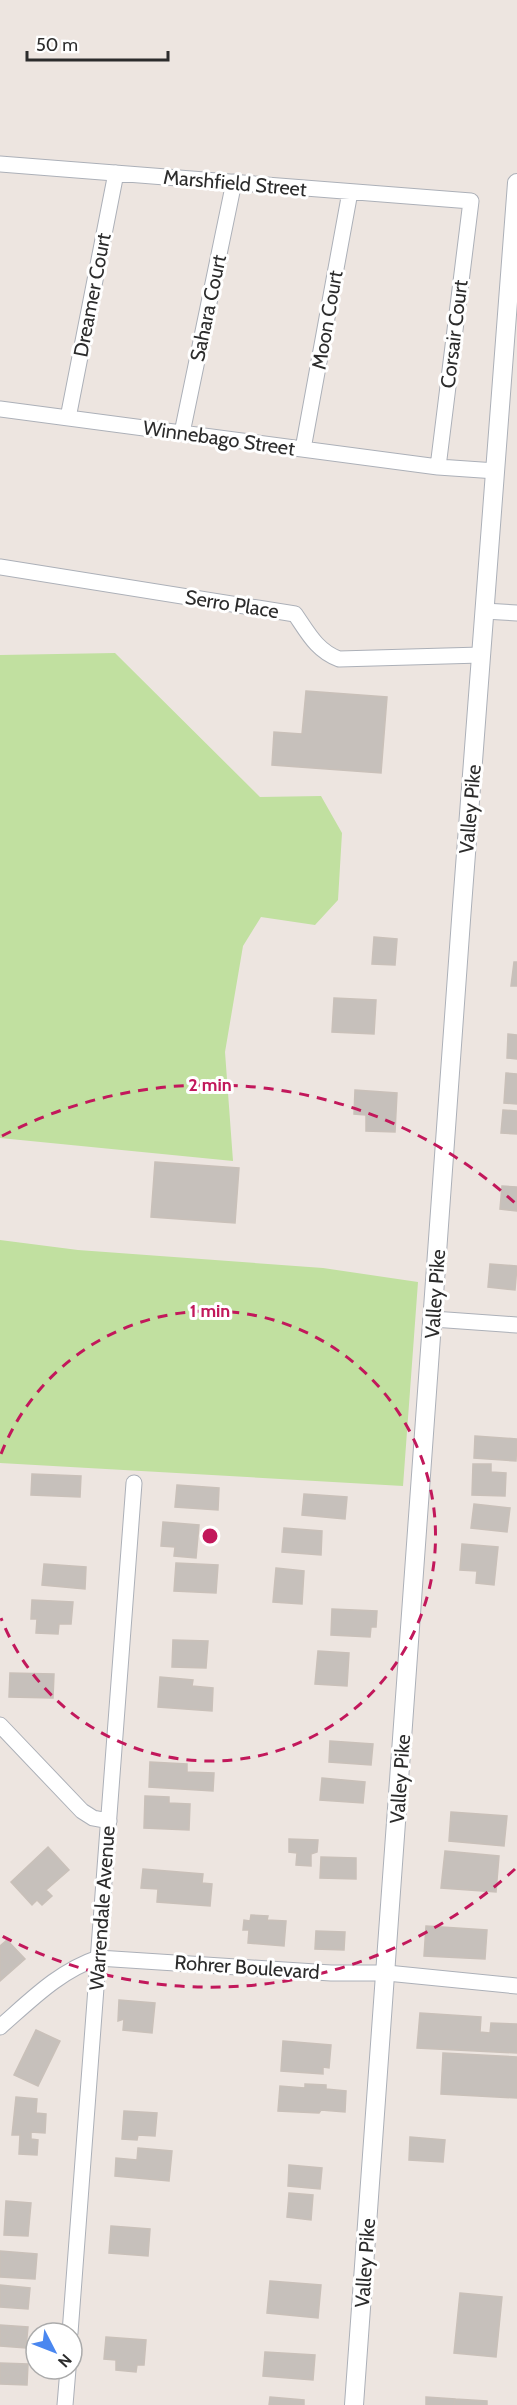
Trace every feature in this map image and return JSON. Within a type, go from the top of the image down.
[{"type":"street","name":"Marshfield Street","points":[[0,164],[471,201]]},
{"type":"street","name":"Dreamer Court","points":[[68,418],[116,173]]},
{"type":"street","name":"Sahara Court","points":[[182,433],[234,182]]},
{"type":"street","name":"Valley Pike","points":[[354,2405],[517,183]]},
{"type":"street","name":"Moon Court","points":[[303,449],[350,192]]},
{"type":"street","name":"Corsair Court","points":[[438,467],[471,201]]},
{"type":"street","name":"Winnebago Street","points":[[0,409],[438,467],[496,471]]},
{"type":"street","name":"Serro Place","points":[[0,567],[295,614],[317,646],[328,655],[339,659],[481,655]]},
{"type":"street","points":[[484,611],[517,614]]},
{"type":"street","points":[[433,1319],[517,1324]]},
{"type":"street","name":"Warrendale Avenue","points":[[71,2321],[134,1483]]},
{"type":"street","points":[[0,1725],[82,1812],[93,1818],[109,1821]]},
{"type":"street","name":"Rohrer Boulevard","points":[[0,2027],[61,1975],[78,1965],[98,1958],[331,1973],[387,1973],[517,1986]]},
{"type":"street","points":[[65,2405],[67,2381]]},
{"type":"green space","points":[[115,653],[260,797],[321,796],[342,833],[338,900],[315,925],[261,917],[243,946],[225,1052],[233,1161],[0,1138],[0,655]]},
{"type":"green space","points":[[0,1240],[78,1250],[323,1268],[418,1282],[403,1486],[0,1463]]},
{"type":"building","points":[[306,691],[387,697],[381,773],[272,765],[274,732],[302,734]]},
{"type":"building","points":[[374,937],[397,939],[395,965],[372,964]]},
{"type":"building","points":[[514,962],[517,962],[517,986],[511,986]]},
{"type":"building","points":[[334,998],[376,1000],[374,1034],[332,1032]]},
{"type":"building","points":[[508,1034],[517,1035],[517,1059],[507,1058]]},
{"type":"building","points":[[506,1073],[517,1074],[517,1104],[504,1103]]},
{"type":"building","points":[[355,1090],[397,1093],[395,1132],[366,1131],[366,1115],[354,1114]]},
{"type":"building","points":[[503,1110],[517,1111],[517,1134],[501,1133]]},
{"type":"building","points":[[155,1162],[239,1168],[235,1223],[151,1217]]},
{"type":"building","points":[[502,1186],[517,1187],[517,1211],[500,1209]]},
{"type":"building","points":[[490,1264],[517,1266],[515,1290],[488,1287]]},
{"type":"building","points":[[475,1436],[517,1439],[516,1461],[474,1458]]},
{"type":"building","points":[[473,1464],[491,1464],[491,1472],[506,1473],[505,1496],[472,1495]]},
{"type":"building","points":[[32,1474],[81,1476],[80,1497],[31,1495]]},
{"type":"building","points":[[177,1485],[219,1488],[218,1510],[175,1507]]},
{"type":"building","points":[[304,1494],[347,1497],[345,1519],[302,1515]]},
{"type":"building","points":[[474,1504],[510,1508],[507,1532],[471,1528]]},
{"type":"building","points":[[163,1522],[199,1525],[196,1558],[174,1556],[175,1547],[161,1546]]},
{"type":"building","points":[[284,1528],[322,1531],[321,1555],[282,1552]]},
{"type":"building","points":[[462,1544],[498,1547],[494,1585],[476,1583],[477,1571],[460,1570]]},
{"type":"building","points":[[176,1563],[218,1565],[216,1593],[174,1591]]},
{"type":"building","points":[[44,1564],[86,1567],[85,1589],[42,1585]]},
{"type":"building","points":[[276,1568],[304,1571],[302,1604],[273,1602]]},
{"type":"building","points":[[32,1600],[73,1602],[71,1624],[59,1624],[58,1634],[36,1633],[37,1619],[31,1619]]},
{"type":"building","points":[[332,1609],[377,1611],[376,1627],[371,1627],[370,1637],[331,1635]]},
{"type":"building","points":[[173,1640],[208,1641],[206,1668],[172,1667]]},
{"type":"building","points":[[318,1651],[349,1653],[347,1686],[315,1684]]},
{"type":"building","points":[[10,1673],[54,1674],[53,1698],[9,1697]]},
{"type":"building","points":[[160,1677],[193,1680],[192,1686],[213,1688],[212,1711],[158,1707]]},
{"type":"building","points":[[330,1741],[373,1744],[371,1765],[329,1762]]},
{"type":"building","points":[[150,1762],[187,1764],[187,1772],[214,1773],[213,1791],[149,1787]]},
{"type":"building","points":[[322,1778],[365,1782],[363,1803],[320,1800]]},
{"type":"building","points":[[145,1796],[169,1797],[169,1803],[190,1804],[189,1830],[144,1828]]},
{"type":"building","points":[[451,1812],[507,1816],[504,1846],[449,1841]]},
{"type":"building","points":[[289,1839],[318,1840],[317,1852],[311,1854],[311,1866],[296,1865],[297,1853],[289,1852]]},
{"type":"building","points":[[48,1847],[69,1870],[46,1890],[52,1896],[42,1905],[37,1900],[32,1905],[11,1882]]},
{"type":"building","points":[[445,1851],[499,1856],[496,1892],[441,1888]]},
{"type":"building","points":[[321,1857],[356,1858],[356,1879],[320,1878]]},
{"type":"building","points":[[143,1869],[203,1874],[202,1883],[212,1884],[210,1906],[157,1902],[158,1889],[141,1888]]},
{"type":"building","points":[[251,1915],[268,1916],[267,1920],[286,1921],[284,1946],[248,1943],[249,1930],[243,1930],[244,1920],[250,1921]]},
{"type":"building","points":[[426,1926],[487,1930],[485,1959],[424,1956]]},
{"type":"building","points":[[316,1931],[345,1932],[344,1950],[315,1949]]},
{"type":"building","points":[[7,1940],[25,1959],[0,1981],[0,1946]]},
{"type":"building","points":[[119,2000],[155,2003],[152,2033],[123,2030],[124,2019],[118,2021]]},
{"type":"building","points":[[420,2013],[481,2017],[480,2032],[490,2033],[491,2023],[517,2024],[517,2053],[417,2048]]},
{"type":"building","points":[[36,2030],[60,2041],[38,2086],[14,2075]]},
{"type":"building","points":[[283,2041],[331,2045],[329,2068],[323,2067],[323,2074],[281,2071]]},
{"type":"building","points":[[443,2053],[517,2057],[517,2098],[441,2094]]},
{"type":"building","points":[[305,2084],[326,2085],[326,2089],[346,2091],[345,2112],[278,2111],[280,2086],[305,2088]]},
{"type":"building","points":[[16,2097],[37,2099],[36,2113],[46,2114],[45,2133],[31,2132],[31,2139],[38,2140],[37,2155],[19,2154],[20,2135],[12,2135]]},
{"type":"building","points":[[124,2111],[157,2113],[155,2136],[138,2135],[137,2140],[122,2139]]},
{"type":"building","points":[[410,2137],[445,2140],[443,2162],[409,2160]]},
{"type":"building","points":[[138,2148],[172,2151],[169,2181],[115,2176],[116,2158],[137,2160]]},
{"type":"building","points":[[289,2165],[322,2168],[320,2189],[288,2186]]},
{"type":"building","points":[[289,2193],[313,2195],[311,2220],[287,2217]]},
{"type":"building","points":[[6,2201],[31,2203],[28,2236],[4,2235]]},
{"type":"building","points":[[111,2226],[150,2229],[148,2256],[109,2253]]},
{"type":"building","points":[[0,2251],[37,2254],[35,2279],[0,2277]]},
{"type":"building","points":[[270,2281],[321,2285],[318,2318],[267,2313]]},
{"type":"building","points":[[0,2285],[30,2288],[28,2309],[0,2307]]},
{"type":"building","points":[[460,2293],[502,2297],[496,2357],[454,2353]]},
{"type":"building","points":[[0,2325],[24,2327],[24,2348],[0,2346]]},
{"type":"building","points":[[106,2337],[146,2340],[144,2365],[137,2365],[136,2372],[116,2370],[116,2360],[104,2359]]},
{"type":"building","points":[[265,2352],[315,2355],[313,2380],[263,2376]]},
{"type":"building","points":[[0,2363],[24,2364],[24,2381],[27,2381],[27,2385],[0,2384]]},
{"type":"building","points":[[270,2397],[304,2400],[304,2405],[269,2405]]},
{"type":"building","points":[[426,2397],[455,2399],[454,2405],[426,2405]]},
{"type":"building","points":[[455,2399],[487,2401],[487,2405],[454,2405]]}]
